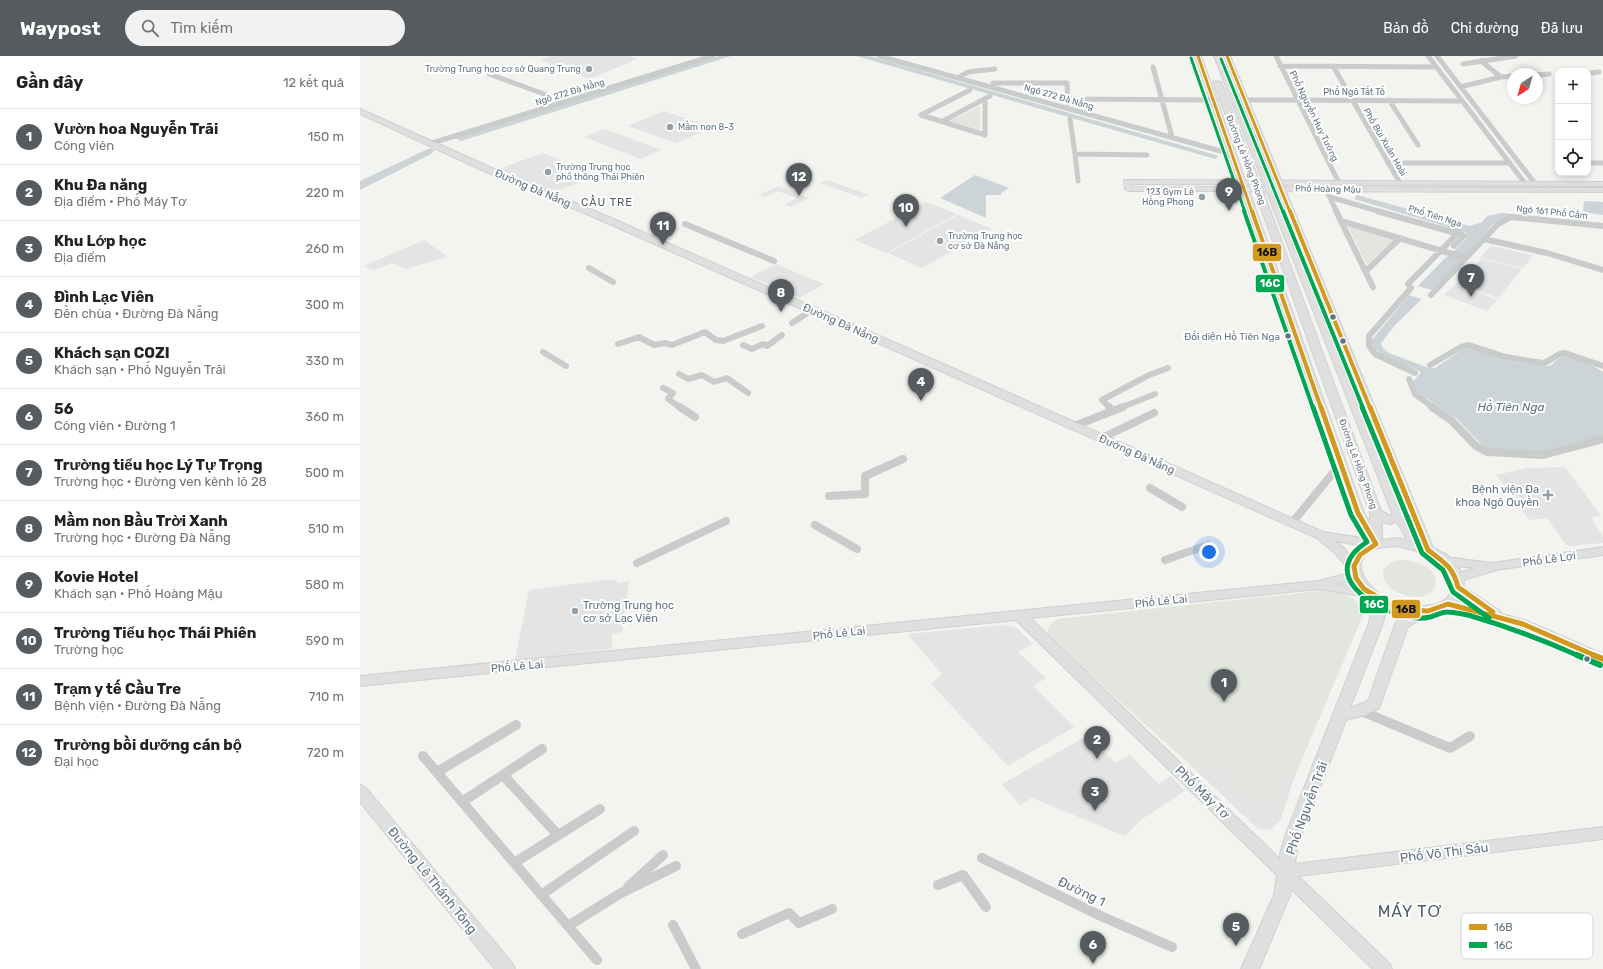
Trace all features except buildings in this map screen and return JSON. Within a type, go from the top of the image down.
[{"type":"main road","name":"Đường Lê Hồng Phong","points":[[1198,56],[1215,100],[1231,156],[1280,286],[1358,512],[1376,544]]},
{"type":"main road","name":"Đường Lê Hồng Phong","points":[[1206,56],[1257,186],[1376,513],[1376,544]]},
{"type":"main road","name":"Đường Lê Hồng Phong","points":[[1217,56],[1398,513],[1423,548]]},
{"type":"main road","name":"Đường Lê Hồng Phong","points":[[1227,56],[1366,397],[1423,548]]},
{"type":"main road","points":[[1280,286],[1293,286]]},
{"type":"main road","points":[[1352,398],[1366,397]]},
{"type":"main road","points":[[1319,398],[1334,398]]},
{"type":"main road","points":[[1376,513],[1383,519],[1390,520],[1395,519],[1398,513]]},
{"type":"main road","points":[[1396,542],[1423,548],[1446,561],[1453,570],[1458,583],[1456,596],[1448,604],[1438,609],[1425,611],[1399,608],[1371,595],[1355,572],[1356,558],[1364,550],[1376,544],[1396,542]]},
{"type":"main road","name":"Phố Nguyễn Trãi","points":[[1250,969],[1282,895],[1289,850],[1376,623],[1378,614],[1371,595]]},
{"type":"main road","points":[[1340,715],[1361,711],[1374,704],[1402,624],[1408,619],[1425,611]]},
{"type":"main road","name":"Đường Lê Thánh Tông","points":[[360,791],[506,969]]},
{"type":"street","name":"Ngõ 272 Đà Nẵng","points":[[432,143],[712,56]]},
{"type":"street","name":"Ngõ 272 Đà Nẵng","points":[[879,56],[1068,107],[1224,152],[1231,156]]},
{"type":"street","name":"Phố Nguyễn Huy Tưởng","points":[[1276,56],[1339,183]]},
{"type":"street","points":[[1463,64],[1516,56]]},
{"type":"street","points":[[1429,57],[1438,57],[1533,187]]},
{"type":"street","points":[[1429,57],[1510,164],[1533,187]]},
{"type":"street","points":[[1481,62],[1501,77]]},
{"type":"street","points":[[1280,66],[1436,67]]},
{"type":"street","name":"Phố Bùi Xuân Hoài","points":[[1333,66],[1400,183]]},
{"type":"street","points":[[1154,67],[1172,137]]},
{"type":"street","points":[[959,77],[968,72],[995,69]]},
{"type":"street","points":[[1591,73],[1599,72]]},
{"type":"street","points":[[488,74],[544,94]]},
{"type":"street","points":[[1543,74],[1549,74]]},
{"type":"street","points":[[951,76],[1231,156]]},
{"type":"street","points":[[1460,87],[1507,76]]},
{"type":"street","points":[[984,84],[1067,83],[1068,107]]},
{"type":"street","points":[[943,122],[988,98],[985,135],[943,122],[921,115],[970,90]]},
{"type":"street","points":[[1067,99],[1215,100]]},
{"type":"street","name":"Phố Ngô Tất Tố","points":[[1245,100],[1462,101]]},
{"type":"street","points":[[1388,100],[1418,145]]},
{"type":"street","name":"Đường Đà Nẵng","points":[[360,111],[1292,523],[1321,535],[1376,544]]},
{"type":"street","points":[[1070,119],[1078,181]]},
{"type":"street","points":[[1075,154],[1147,155]]},
{"type":"street","points":[[1388,162],[1510,164]]},
{"type":"street","points":[[1591,163],[1603,163]]},
{"type":"street","name":"Phố Hoàng Mậu","points":[[1243,186],[1127,182],[1129,189],[1280,186],[1339,183],[1400,183],[1603,190]]},
{"type":"street","points":[[1370,183],[1376,190]]},
{"type":"street","points":[[1583,184],[1589,190]]},
{"type":"street","name":"Phố Hoàng Mậu","points":[[1280,186],[1328,193],[1376,190],[1603,184]]},
{"type":"street","points":[[1328,193],[1373,287]]},
{"type":"street","name":"Phố Tiên Nga","points":[[1328,193],[1455,233],[1455,237],[1444,252],[1408,284],[1411,288],[1367,340],[1370,349],[1376,354],[1415,373]]},
{"type":"street","name":"Ngõ 161 Phố Cấm","points":[[1431,294],[1498,224],[1511,217],[1603,226]]},
{"type":"street","points":[[1341,221],[1466,258]]},
{"type":"street","points":[[685,224],[774,261]]},
{"type":"street","points":[[1366,271],[1400,238]]},
{"type":"street","points":[[1484,239],[1547,253],[1603,270]]},
{"type":"street","points":[[589,268],[613,282]]},
{"type":"street","points":[[792,323],[812,310]]},
{"type":"street","points":[[618,344],[639,337],[654,345],[665,343],[672,345],[705,332],[716,340],[723,341],[762,326]]},
{"type":"street","points":[[743,345],[752,349],[763,344],[768,346],[782,336]]},
{"type":"street","points":[[1430,365],[1461,347],[1469,345],[1506,357],[1542,363],[1547,362],[1562,353],[1569,353],[1603,366]]},
{"type":"street","points":[[543,352],[566,366]]},
{"type":"street","points":[[1113,411],[1102,400],[1149,375],[1168,368]]},
{"type":"street","points":[[678,374],[688,379],[702,375],[714,382],[727,378],[748,393]]},
{"type":"street","points":[[1410,379],[1410,387],[1415,394],[1452,421],[1476,446],[1487,452],[1543,456],[1603,439]]},
{"type":"street","points":[[663,388],[673,393],[668,399],[695,417]]},
{"type":"street","points":[[1074,426],[1155,394]]},
{"type":"street","points":[[1102,438],[1154,413]]},
{"type":"street","points":[[829,496],[865,494],[865,476],[903,459]]},
{"type":"street","points":[[1292,523],[1341,463]]},
{"type":"street","points":[[1150,488],[1182,508]]},
{"type":"street","points":[[637,563],[726,522]]},
{"type":"street","points":[[815,525],[857,549]]},
{"type":"street","name":"Đường Đà Nẵng","points":[[1321,535],[1340,551],[1355,572]]},
{"type":"street","points":[[1164,560],[1208,545]]},
{"type":"street","name":"Phố Lê Lợi","points":[[1446,561],[1495,566],[1603,551]]},
{"type":"street","name":"Phố Lê Lợi","points":[[1458,583],[1495,566]]},
{"type":"street","name":"Phố Lê Lai","points":[[360,681],[1318,585],[1355,572]]},
{"type":"street","points":[[1458,583],[1503,619]]},
{"type":"street","name":"Phố Lê Lai","points":[[1318,585],[1371,595]]},
{"type":"street","points":[[1448,604],[1524,624],[1603,659]]},
{"type":"street","name":"Phố Máy Tơ","points":[[1020,616],[1286,872],[1384,969]]},
{"type":"street","points":[[1361,711],[1450,748],[1470,736]]},
{"type":"street","points":[[437,772],[516,725]]},
{"type":"street","points":[[462,802],[542,749]]},
{"type":"street","points":[[423,756],[597,960]]},
{"type":"street","points":[[503,774],[558,835]]},
{"type":"street","points":[[514,863],[600,809]]},
{"type":"street","points":[[541,895],[634,831]]},
{"type":"street","name":"Phố Võ Thị Sáu","points":[[1286,872],[1603,833]]},
{"type":"street","points":[[622,893],[663,855]]},
{"type":"street","name":"Đường 1","points":[[982,858],[1103,917],[1172,947]]},
{"type":"street","points":[[568,926],[622,893],[676,866]]},
{"type":"street","points":[[938,885],[963,875],[986,907]]},
{"type":"street","points":[[742,934],[789,914],[799,923],[832,909]]},
{"type":"street","points":[[673,925],[696,969]]},
{"type":"shaded area","name":"Trường Trung học cơ sở Quang Trung","points":[[550,56],[629,56],[637,59],[590,79],[541,60]]},
{"type":"shaded area","points":[[980,106],[980,131],[949,121]]},
{"type":"shaded area","name":"Mầm non 8-3","points":[[664,111],[712,127],[676,143],[628,126]]},
{"type":"shaded area","points":[[605,129],[661,150],[641,159],[584,137]]},
{"type":"shaded area","name":"Trường Trung học phổ thông Thái Phiên","points":[[543,153],[597,176],[551,193],[499,169]]},
{"type":"shaded area","points":[[827,180],[869,195],[862,198],[820,183]]},
{"type":"shaded area","points":[[779,186],[809,198],[790,207],[784,205],[796,198],[778,191],[765,197],[759,195]]},
{"type":"shaded area","points":[[926,202],[957,214],[886,253],[855,240]]},
{"type":"shaded area","name":"Trường Trung học cơ sở Đà Nẵng","points":[[958,215],[992,229],[922,268],[888,253]]},
{"type":"shaded area","points":[[1347,224],[1395,238],[1367,265]]},
{"type":"shaded area","points":[[424,240],[448,257],[405,269],[393,263],[373,270],[364,266]]},
{"type":"shaded area","points":[[1491,246],[1533,255],[1523,268],[1480,258]]},
{"type":"shaded area","points":[[1481,259],[1522,269],[1498,298],[1458,283]]},
{"type":"shaded area","points":[[776,264],[824,284],[799,298],[751,277]]},
{"type":"shaded area","points":[[1457,283],[1497,300],[1487,311],[1444,295]]},
{"type":"shaded area","name":"Bệnh viện Đa khoa Ngô Quyền","points":[[1565,467],[1601,516],[1591,517],[1603,537],[1603,543],[1567,546],[1547,518],[1529,520],[1496,475],[1527,468]]},
{"type":"shaded area","points":[[1400,560],[1418,563],[1430,570],[1435,578],[1435,586],[1430,593],[1421,597],[1409,596],[1394,590],[1389,586],[1384,579],[1383,570],[1392,562]]},
{"type":"shaded area","name":"Trường Trung học cơ sở Lạc Viên","points":[[605,580],[617,580],[617,583],[629,581],[622,632],[612,634],[612,649],[515,660],[529,590]]},
{"type":"shaded area","points":[[1320,591],[1346,595],[1352,598],[1361,606],[1364,613],[1294,778],[1187,762],[1047,634],[1049,626],[1057,619]]},
{"type":"shaded area","points":[[1004,625],[1017,628],[1033,644],[1018,652],[1046,678],[1033,686],[1074,727],[1008,766],[931,684],[942,674],[907,634]]},
{"type":"shaded area","points":[[1088,735],[1115,763],[1130,755],[1159,784],[1171,776],[1185,791],[1142,819],[1125,836],[1032,798],[1020,805],[1002,784]]},
{"type":"shaded area","points":[[1187,762],[1294,778],[1280,821],[1270,830],[1258,829]]},
{"type":"shaded area","points":[[1232,770],[1283,778],[1281,801],[1230,793]]},
{"type":"water","points":[[718,56],[731,56],[461,141],[454,137]]},
{"type":"water","points":[[856,56],[870,56],[1219,156],[1215,159]]},
{"type":"water","points":[[430,148],[435,150],[431,154],[360,190],[360,181]]},
{"type":"water","points":[[975,175],[1009,188],[1001,193],[1001,195],[986,195],[986,218],[940,198]]},
{"type":"water","points":[[1357,195],[1470,226],[1482,222],[1487,216],[1502,213],[1603,223],[1603,227],[1502,218],[1493,224],[1466,255],[1453,252],[1467,238],[1467,234],[1465,232],[1354,199]]},
{"type":"water","points":[[1584,201],[1603,202],[1603,215],[1583,212]]},
{"type":"water","points":[[1452,255],[1460,258],[1460,261],[1432,290],[1418,286],[1446,257]]},
{"type":"water","name":"Hồ Tiên Nga","points":[[1409,295],[1422,299],[1396,324],[1381,343],[1382,347],[1389,353],[1429,368],[1435,368],[1462,350],[1471,348],[1510,361],[1550,366],[1564,356],[1578,359],[1603,372],[1603,437],[1539,453],[1485,448],[1457,419],[1416,391],[1412,383],[1421,372],[1384,356],[1371,347],[1371,341]]},
{"type":"transit line","name":"16B","points":[[1198,56],[1358,513],[1376,544],[1360,555],[1354,566],[1356,578],[1364,589],[1393,606],[1410,610],[1428,611],[1448,604],[1523,624],[1603,659]]},
{"type":"transit line","name":"16B","points":[[1227,56],[1428,550],[1448,565],[1455,575],[1458,587],[1493,612]]},
{"type":"transit line","name":"16C","points":[[1191,58],[1351,515],[1367,542],[1358,548],[1349,560],[1347,570],[1352,585],[1359,594],[1380,608],[1404,616],[1426,618],[1446,612],[1468,615],[1527,634],[1600,665]]},
{"type":"transit line","name":"16C","points":[[1221,59],[1422,553],[1443,570],[1448,578],[1453,592],[1489,618]]},
{"type":"place","name":"Trường Trung học cơ sở Quang Trung","points":[[589,69]]},
{"type":"place","name":"Mầm non 8-3","points":[[670,127]]},
{"type":"place","name":"Trường Trung học phổ thông Thái Phiên","points":[[548,172]]},
{"type":"place","name":"Trường bồi dưỡng cán bộ","points":[[799,196]]},
{"type":"place","name":"123 Gym Lê Hồng Phong","points":[[1202,197]]},
{"type":"place","name":"Kovie Hotel","points":[[1229,211]]},
{"type":"place","name":"Trường Tiểu học Thái Phiên","points":[[906,227]]},
{"type":"place","name":"Trường Trung học cơ sở Đà Nẵng","points":[[940,241]]},
{"type":"place","name":"Trạm y tế Cầu Tre","points":[[663,245]]},
{"type":"place","name":"Trường tiểu học Lý Tự Trọng","points":[[1471,297]]},
{"type":"place","name":"Mầm non Bầu Trời Xanh","points":[[781,312]]},
{"type":"place","name":"Đối diện Hồ Tiên Nga","points":[[1288,336]]},
{"type":"place","name":"Đình Lạc Viên","points":[[921,401]]},
{"type":"place","name":"Bệnh viện Đa khoa Ngô Quyền","points":[[1548,495]]},
{"type":"place","name":"Trường Trung học cơ sở Lạc Viên","points":[[575,611]]},
{"type":"place","name":"Vườn hoa Nguyễn Trãi","points":[[1224,702]]},
{"type":"place","name":"Khu Đa năng","points":[[1097,759]]},
{"type":"place","name":"Khu Lớp học","points":[[1095,811]]},
{"type":"place","name":"Khách sạn COZI","points":[[1236,946]]},
{"type":"place","name":"56","points":[[1093,964]]},
{"type":"district","name":"CẦU TRE","points":[[607,202]]},
{"type":"district","name":"MÁY TƠ","points":[[1410,911]]}]
